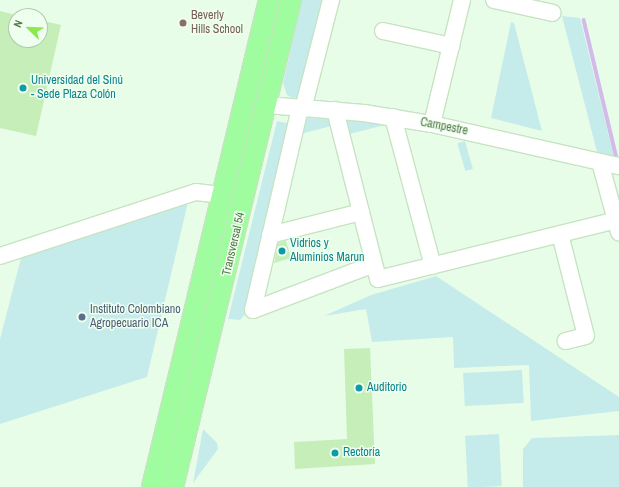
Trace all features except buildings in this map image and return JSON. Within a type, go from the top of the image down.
[{"type":"main road","name":"Transversal 54","points":[[152,487],[269,0]]},
{"type":"main road","name":"Transversal 54","points":[[173,487],[267,105],[291,0]]},
{"type":"street","points":[[332,0],[302,108],[270,235],[254,310],[374,264]]},
{"type":"street","points":[[432,124],[462,0]]},
{"type":"street","points":[[494,0],[553,13]]},
{"type":"street","points":[[383,31],[451,46]]},
{"type":"street","name":"Campestre","points":[[267,105],[335,110],[392,117],[432,124],[619,166]]},
{"type":"street","points":[[335,110],[378,279],[560,234],[618,226],[600,162]]},
{"type":"street","points":[[392,117],[433,266]]},
{"type":"street","points":[[0,256],[196,192],[222,195]]},
{"type":"street","points":[[270,235],[361,212]]},
{"type":"street","points":[[560,234],[586,336],[566,341]]},
{"type":"shaded area","points":[[275,0],[281,0],[163,487],[158,487]]},
{"type":"shaded area","points":[[302,0],[327,0],[301,97],[292,98],[287,95],[283,83]]},
{"type":"shaded area","points":[[562,16],[580,18],[614,157],[597,152]]},
{"type":"shaded area","points":[[511,22],[514,23],[542,131],[491,118]]},
{"type":"shaded area","points":[[340,116],[389,124],[345,135]]},
{"type":"shaded area","points":[[302,118],[333,119],[331,126],[297,135]]},
{"type":"shaded area","points":[[277,121],[291,124],[250,309],[240,320],[228,319]]},
{"type":"shaded area","points":[[465,141],[473,169],[465,171],[457,143]]},
{"type":"shaded area","points":[[188,202],[147,377],[0,424],[0,339],[21,258]]},
{"type":"shaded area","points":[[436,276],[619,397],[619,411],[531,421],[529,365],[454,368],[453,337],[372,342],[366,309],[324,316],[371,295]]},
{"type":"shaded area","points":[[522,370],[524,403],[465,406],[463,373]]},
{"type":"shaded area","points":[[203,429],[217,443],[218,449],[193,483]]},
{"type":"shaded area","points":[[499,434],[502,486],[468,487],[465,436]]},
{"type":"shaded area","points":[[619,435],[619,487],[523,487],[523,449],[532,438]]},
{"type":"waterway","points":[[584,20],[617,158]]},
{"type":"place","name":"Beverly Hills School","points":[[183,23]]},
{"type":"place","name":"Universidad del Sinú - Sede Plaza Colón","points":[[23,88]]},
{"type":"place","name":"Vidrios y Aluminios Marun","points":[[282,251]]},
{"type":"place","name":"Instituto Colombiano Agropecuario ICA","points":[[82,317]]},
{"type":"place","name":"Auditorio","points":[[359,388]]},
{"type":"place","name":"Rectoría","points":[[335,453]]}]
